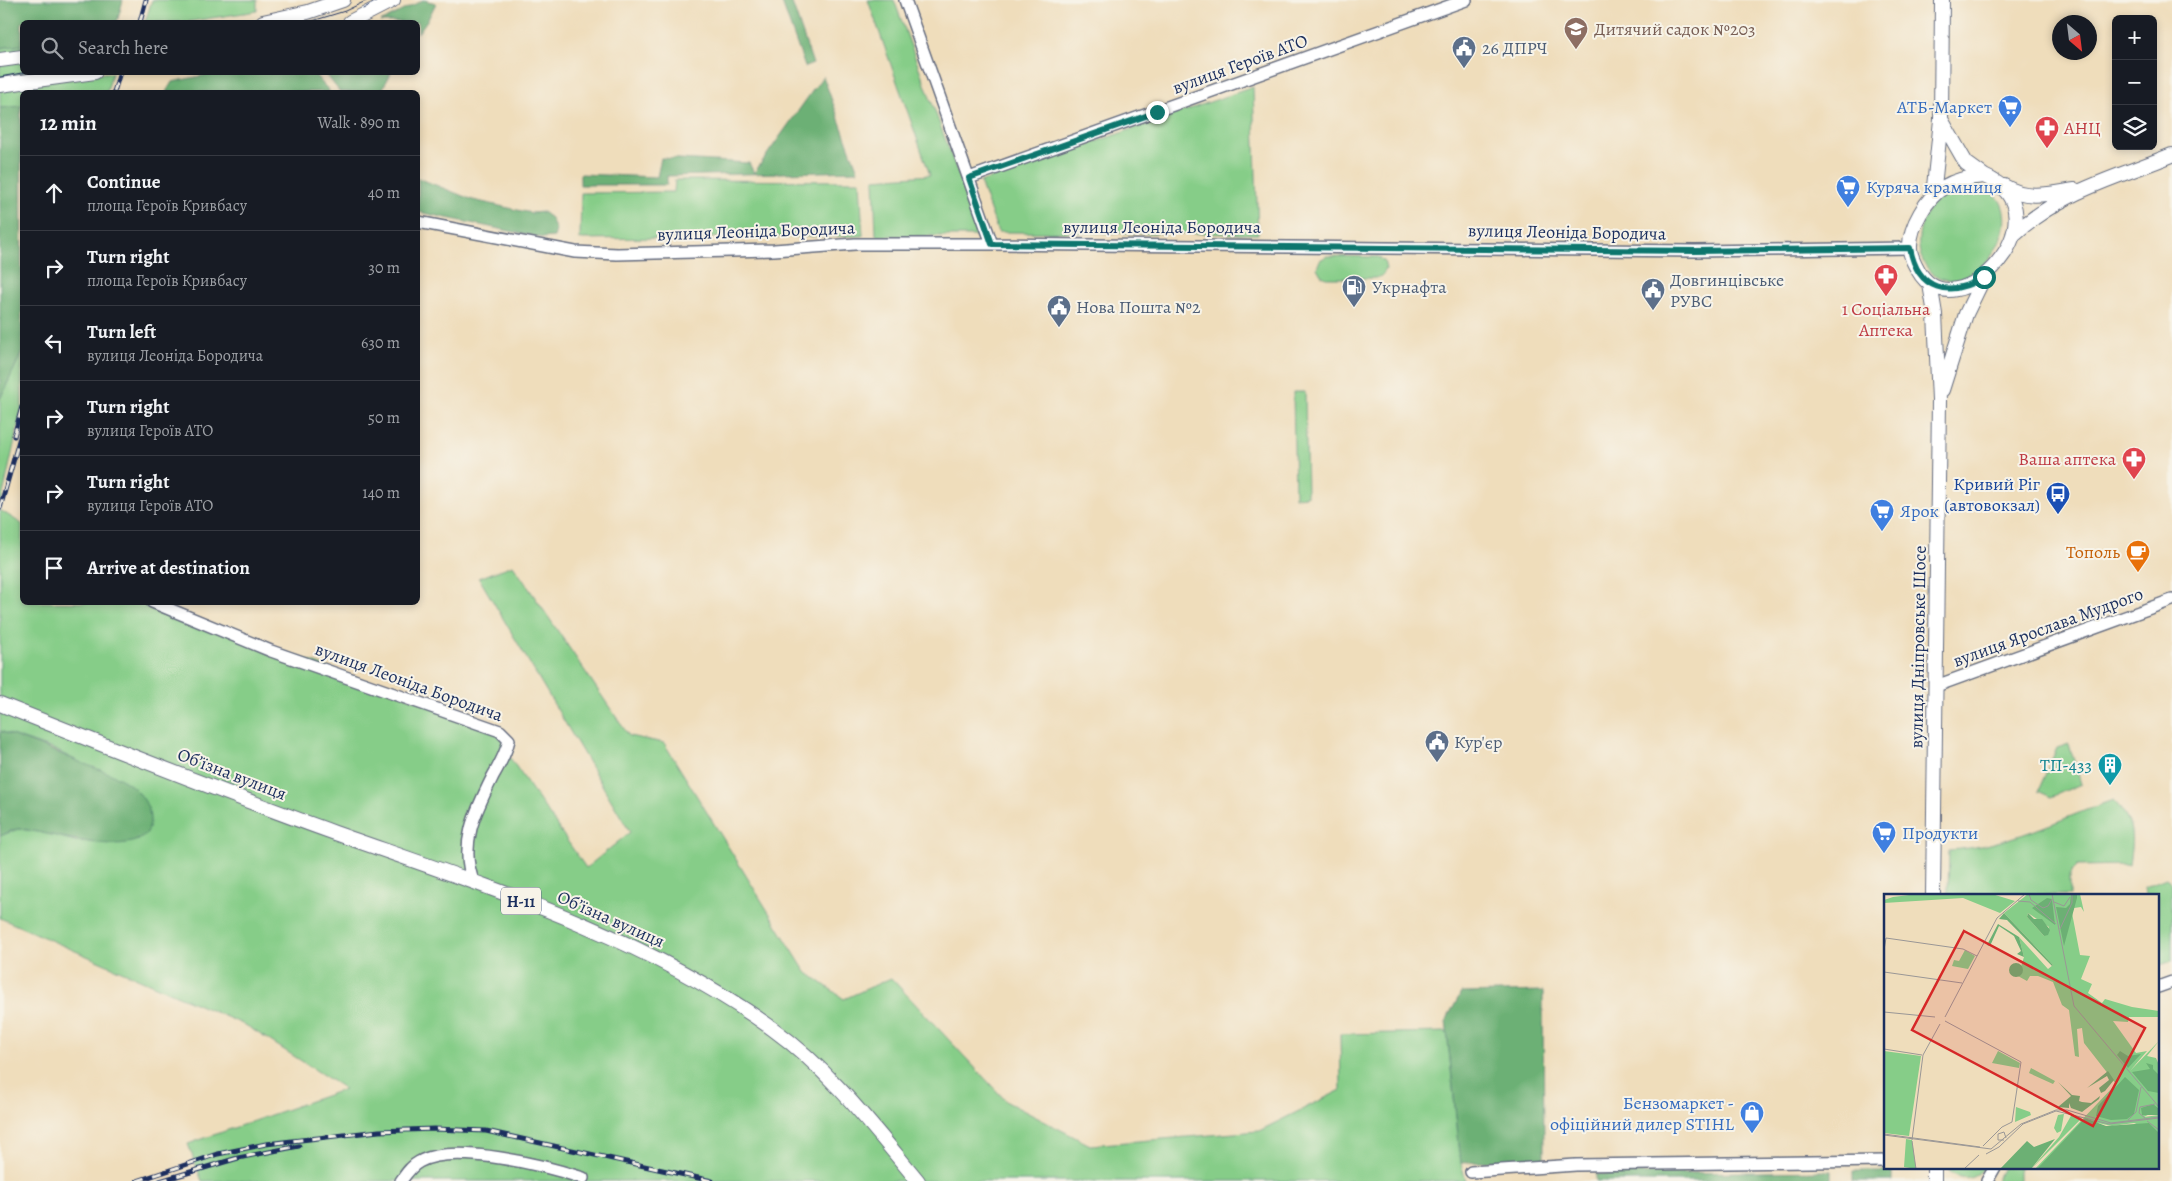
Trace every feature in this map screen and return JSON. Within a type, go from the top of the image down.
[{"type":"main road","points":[[272,20],[308,12],[344,0]]},
{"type":"main road","points":[[354,20],[393,0]]},
{"type":"main road","points":[[1933,196],[1941,120],[1942,0]]},
{"type":"main road","points":[[0,60],[20,57]]},
{"type":"main road","points":[[0,85],[72,75]]},
{"type":"main road","points":[[1941,120],[1962,159],[1984,176],[2015,192],[2032,196],[2083,188]]},
{"type":"main road","points":[[2013,235],[2043,211],[2083,188],[2172,156]]},
{"type":"main road","points":[[1984,176],[1959,180],[1942,188],[1933,196],[1914,228],[1910,248],[1920,273],[1930,284],[1945,289],[1959,289],[1968,287],[1984,277]]},
{"type":"main road","points":[[1939,400],[1966,314],[1984,277],[2006,250],[2013,235],[2016,216],[2014,203],[2002,185]]},
{"type":"main road","points":[[1930,284],[1935,314],[1939,400]]},
{"type":"main road","name":"вулиця Дніпровське Шосе","points":[[1933,894],[1939,400]]},
{"type":"main road","name":"Обʼїзна вулиця","points":[[0,704],[306,822],[570,920],[682,972],[772,1028],[807,1056],[843,1091],[918,1181]]},
{"type":"main road","points":[[1934,1168],[1934,1181]]},
{"type":"street","points":[[905,0],[992,244]]},
{"type":"street","name":"вулиця Героїв АТО","points":[[969,178],[1466,0]]},
{"type":"street","name":"вулиця Леоніда Бородича","points":[[420,222],[575,252],[617,254],[774,250],[855,244],[1695,251],[1910,248]]},
{"type":"street","name":"вулиця Ярослава Мудрого","points":[[1936,686],[2172,600]]},
{"type":"street","name":"вулиця Леоніда Бородича","points":[[159,605],[271,651],[500,731],[509,740],[506,752],[480,806],[470,831],[466,852],[467,866],[474,883]]},
{"type":"street","points":[[2160,986],[2172,982]]},
{"type":"street","points":[[400,1181],[420,1161],[438,1156],[461,1155],[506,1158],[583,1178]]},
{"type":"street","points":[[1471,1172],[1576,1165],[1884,1161]]},
{"type":"street","points":[[1987,1181],[1994,1168]]},
{"type":"green space","points":[[0,0],[123,0],[118,20],[20,20],[20,45],[0,48]]},
{"type":"green space","points":[[152,0],[257,0],[257,11],[199,20],[146,20]]},
{"type":"green space","points":[[423,0],[436,3],[420,30],[420,20],[384,20]]},
{"type":"green space","points":[[781,0],[791,0],[813,64],[805,67]]},
{"type":"green space","points":[[868,0],[894,0],[981,236],[876,236],[874,179],[930,175]]},
{"type":"green space","points":[[20,45],[20,75],[111,75],[108,90],[20,90],[20,107],[0,108],[0,48]]},
{"type":"green space","points":[[206,75],[314,75],[328,90],[167,90],[172,82]]},
{"type":"green space","points":[[327,75],[390,75],[382,90],[338,90]]},
{"type":"green space","points":[[823,76],[858,171],[667,176],[667,185],[580,185],[580,174],[657,177],[661,158],[749,163],[754,173]]},
{"type":"green space","points":[[1253,87],[1258,234],[998,232],[980,182]]},
{"type":"green space","points":[[20,106],[20,356],[0,399],[0,108]]},
{"type":"green space","points":[[420,179],[473,200],[531,213],[543,212],[551,218],[556,230],[554,237],[543,238],[420,212]]},
{"type":"green space","points":[[675,180],[860,181],[863,236],[580,239],[581,193],[674,192]]},
{"type":"green space","points":[[1972,183],[1993,193],[2003,208],[2004,227],[1997,246],[1985,263],[1970,276],[1952,280],[1935,275],[1925,265],[1920,253],[1921,227],[1926,214],[1933,203],[1943,194],[1954,187]]},
{"type":"green space","points":[[1327,256],[1378,257],[1384,261],[1386,269],[1382,276],[1376,278],[1326,278],[1321,275],[1317,268],[1320,260]]},
{"type":"green space","points":[[20,356],[20,417],[0,508],[0,399]]},
{"type":"green space","points":[[1293,392],[1305,392],[1307,496],[1295,497]]},
{"type":"green space","points":[[0,510],[20,523],[20,605],[157,605],[500,731],[506,752],[586,868],[630,832],[479,578],[513,565],[629,736],[664,743],[805,971],[844,999],[891,978],[1007,1102],[1090,1145],[1259,1131],[1341,1090],[1340,1034],[1447,1032],[1461,1163],[1466,1181],[202,1181],[188,1144],[345,1089],[247,1026],[0,918],[0,836],[18,829],[42,832],[75,841],[122,843],[139,840],[150,827],[81,763],[55,750],[0,731]]},
{"type":"green space","points":[[0,731],[122,779],[133,787],[148,808],[150,823],[145,835],[132,842],[114,844],[71,839],[21,829],[13,830],[0,836]]},
{"type":"green space","points":[[2069,744],[2081,784],[2051,797],[2038,791],[2057,748]]},
{"type":"green space","points":[[2113,800],[2125,815],[2131,830],[2129,865],[2078,866],[2070,874],[2070,894],[1948,894],[1949,850],[1992,844]]},
{"type":"green space","points":[[2166,878],[2172,883],[2172,961],[2160,965],[2160,894],[2145,894],[2144,887]]},
{"type":"green space","points":[[1543,991],[1544,1159],[1461,1163],[1446,1021],[1461,993]]},
{"type":"green space","points":[[1947,1168],[1983,1168],[1976,1175],[1965,1178],[1950,1172]]},
{"type":"green space","points":[[2002,1168],[2019,1168],[2019,1181],[1996,1181]]},
{"type":"green space","points":[[1831,1171],[1831,1181],[1596,1181],[1596,1174]]},
{"type":"green space","points":[[1853,1171],[1892,1171],[1892,1181],[1853,1181]]},
{"type":"tram line","points":[[316,20],[345,11],[368,0]]},
{"type":"tram line","points":[[363,9],[378,0]]},
{"type":"tram line","points":[[0,77],[20,73]]},
{"type":"railway","points":[[141,20],[146,0]]},
{"type":"railway","points":[[115,90],[119,75]]},
{"type":"railway","points":[[14,436],[20,414]]},
{"type":"railway","points":[[0,508],[20,437]]},
{"type":"railway","points":[[137,1181],[218,1154],[266,1144],[379,1131],[434,1129],[486,1131],[712,1181]]},
{"type":"railway","points":[[160,1181],[238,1158],[299,1146]]},
{"type":"place","name":"Дитячий садок №203","points":[[1576,50]]},
{"type":"place","name":"26 ДПРЧ","points":[[1464,69]]},
{"type":"place","name":"АТБ-Маркет","points":[[2010,128]]},
{"type":"place","name":"АНЦ","points":[[2047,149]]},
{"type":"place","name":"Куряча крамниця","points":[[1848,208]]},
{"type":"place","name":"1 Соціальна Аптека","points":[[1886,297]]},
{"type":"place","name":"Укрнафта","points":[[1354,308]]},
{"type":"place","name":"Довгинцівське РУВС","points":[[1653,311]]},
{"type":"place","name":"Нова Пошта №2","points":[[1059,328]]},
{"type":"place","name":"Ваша аптека","points":[[2134,480]]},
{"type":"place","name":"Кривий Ріг (автовокзал)","points":[[2058,515]]},
{"type":"place","name":"Ярок","points":[[1882,532]]},
{"type":"place","name":"Тополь","points":[[2138,573]]},
{"type":"place","name":"Кур'єр","points":[[1437,763]]},
{"type":"place","name":"ТП-433","points":[[2110,786]]},
{"type":"place","name":"Продукти","points":[[1884,854]]},
{"type":"place","name":"Бензомаркет - офіційний дилер STIHL","points":[[1752,1134]]},
{"type":"route","points":[[1157,112],[969,178],[992,244],[1165,244],[1695,251],[1910,248],[1920,273],[1927,282],[1940,288],[1950,290],[1968,287],[1984,277]]}]
